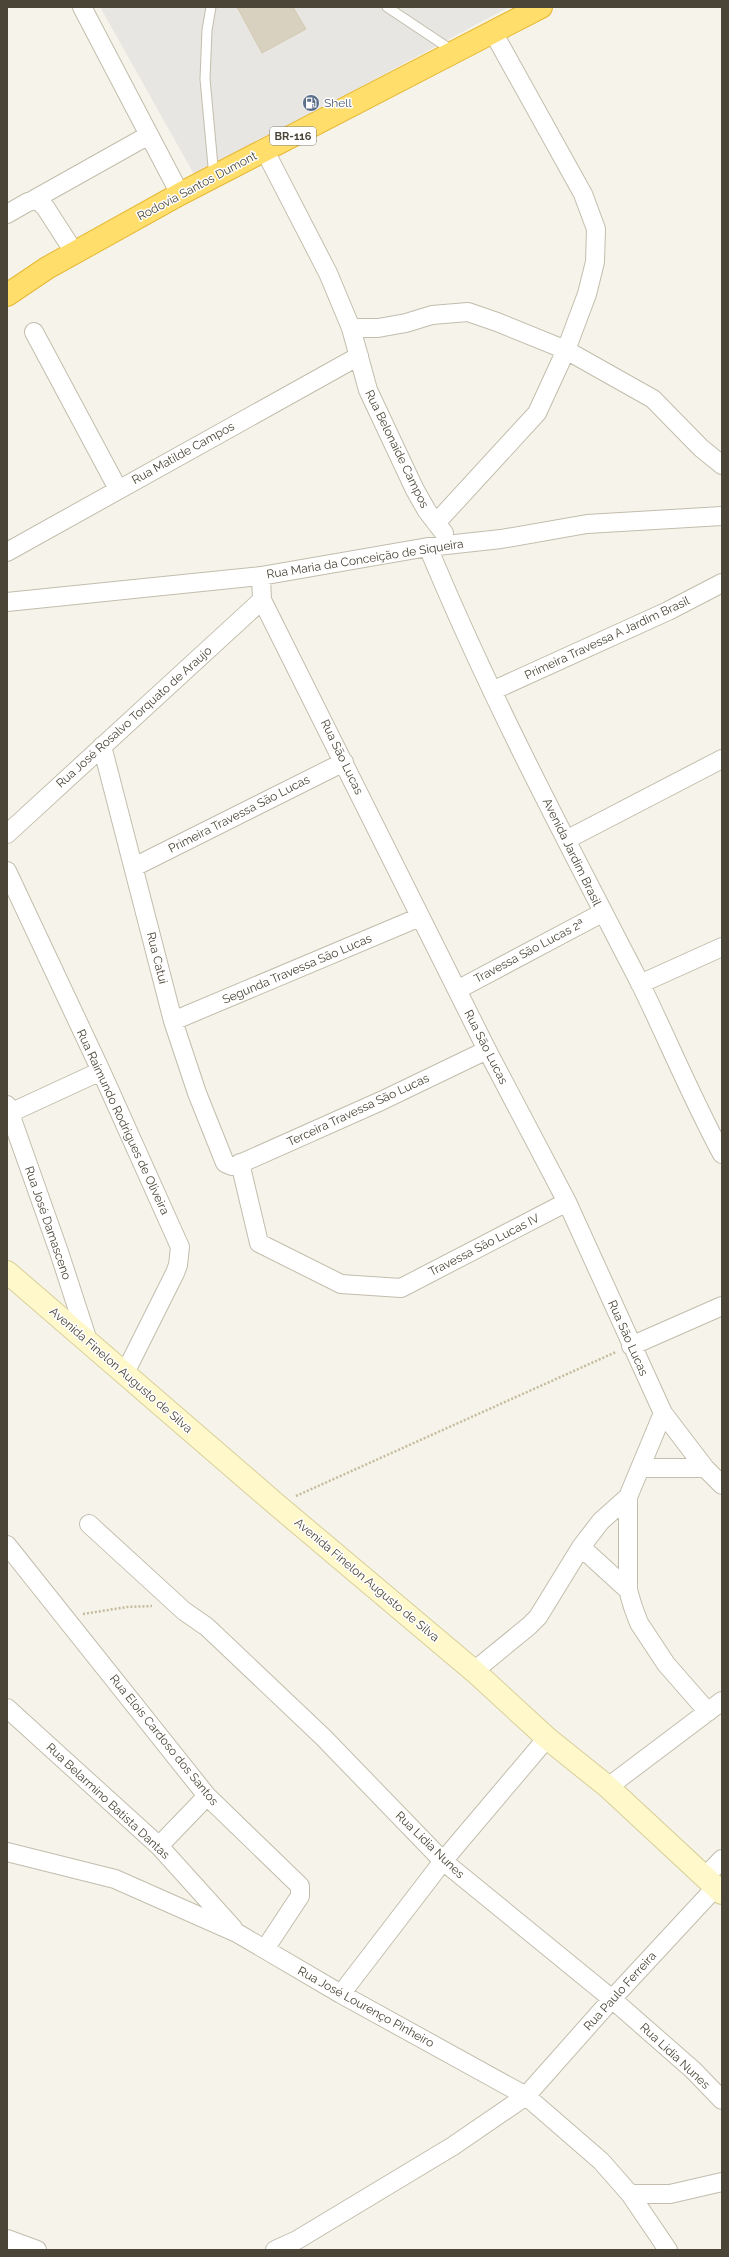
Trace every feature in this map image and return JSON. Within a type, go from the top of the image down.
[{"type":"highway","name":"Rodovia Santos Dumont","points":[[7,295],[74,252],[180,194],[540,7]]},
{"type":"highway","name":"Rodovia Santos Dumont","points":[[7,286],[47,268]]},
{"type":"street","points":[[82,7],[180,194]]},
{"type":"street","points":[[436,524],[537,413],[566,350],[587,294],[595,262],[596,229],[583,194],[493,32]]},
{"type":"street","points":[[7,214],[149,135]]},
{"type":"street","name":"Rua Belonaide Campos","points":[[265,151],[328,273],[351,328],[368,390],[415,490],[436,524],[454,544]]},
{"type":"street","points":[[33,200],[37,200],[45,207],[74,252]]},
{"type":"street","points":[[351,328],[378,328],[406,323],[432,314],[468,312],[566,350],[653,399],[701,448],[722,465]]},
{"type":"street","points":[[34,332],[118,489]]},
{"type":"street","name":"Rua Matilde Campos","points":[[7,552],[359,356]]},
{"type":"street","name":"Rua Maria da Conceição de Siqueira","points":[[7,602],[261,576],[428,547],[501,539],[587,524],[722,516]]},
{"type":"street","name":"Avenida Jardim Brasil","points":[[428,547],[492,691],[602,913],[717,1133],[722,1154]]},
{"type":"street","points":[[261,576],[262,600]]},
{"type":"street","name":"Primeira Travessa A Jardim Brasil","points":[[492,691],[668,611],[722,583]]},
{"type":"street","name":"Rua José Rosalvo Torquato de Araujo","points":[[7,834],[262,600]]},
{"type":"street","name":"Rua São Lucas","points":[[262,600],[344,762],[486,1050],[567,1202],[663,1413],[705,1468],[722,1483]]},
{"type":"street","name":"Rua Catui","points":[[102,746],[173,1021],[197,1093],[223,1160],[234,1164],[259,1243],[341,1284],[401,1288]]},
{"type":"street","points":[[566,840],[722,759]]},
{"type":"street","name":"Primeira Travessa São Lucas","points":[[134,867],[344,762]]},
{"type":"street","name":"Rua Raimundo Rodrigues de Oliveira","points":[[7,871],[180,1247],[178,1265],[175,1273],[126,1373]]},
{"type":"street","name":"Travessa São Lucas 2ª","points":[[457,990],[602,913]]},
{"type":"street","name":"Segunda Travessa São Lucas","points":[[173,1021],[420,917]]},
{"type":"street","points":[[640,984],[722,947]]},
{"type":"street","name":"Terceira Travessa São Lucas","points":[[234,1164],[381,1101],[486,1050]]},
{"type":"street","points":[[8,1109],[100,1071]]},
{"type":"street","name":"Rua José Damasceno","points":[[8,1109],[59,1252],[88,1341]]},
{"type":"street","name":"Travessa São Lucas IV","points":[[401,1288],[567,1202]]},
{"type":"street","name":"Avenida Finelon Augusto de Silva","points":[[7,1272],[126,1373],[277,1505],[474,1671],[547,1738],[608,1788],[714,1887]]},
{"type":"street","points":[[632,1346],[722,1306]]},
{"type":"street","points":[[608,1788],[715,1706],[666,1664],[639,1623],[628,1590],[628,1497],[663,1413]]},
{"type":"street","points":[[640,1468],[705,1468]]},
{"type":"street","points":[[474,1671],[538,1617],[581,1547],[601,1521],[628,1497]]},
{"type":"street","name":"Rua Lidia Nunes","points":[[89,1524],[184,1611],[207,1627],[323,1737],[443,1861],[612,1999],[693,2070],[722,2100]]},
{"type":"street","points":[[581,1547],[628,1590]]},
{"type":"street","name":"Rua Elois Cardoso dos Santos","points":[[9,1553],[64,1616],[207,1796],[298,1883],[301,1889],[300,1896],[265,1948]]},
{"type":"street","name":"Rua Belarmino Batista Dantas","points":[[7,1708],[159,1846],[237,1933]]},
{"type":"street","points":[[341,1994],[443,1861],[547,1738]]},
{"type":"street","points":[[159,1846],[207,1796]]},
{"type":"street","name":"Rua José Lourenço Pinheiro","points":[[7,1852],[115,1879],[237,1933],[265,1948],[341,1994],[526,2096],[590,2150],[630,2194],[668,2250]]},
{"type":"street","name":"Rua Paulo Ferreira","points":[[276,2250],[297,2240],[454,2146],[526,2096],[714,1887],[722,1859]]},
{"type":"street","points":[[630,2194],[670,2194],[722,2182]]},
{"type":"street","points":[[7,2239],[38,2250]]},
{"type":"lane","points":[[211,7],[207,30],[205,80],[214,177]]},
{"type":"lane","points":[[387,7],[453,51]]},
{"type":"path","points":[[277,1505],[632,1346]]},
{"type":"path","points":[[64,1616],[137,1606],[154,1607]]},
{"type":"shaded area","points":[[100,7],[509,7],[195,176]]},
{"type":"building","points":[[237,7],[293,7],[306,29],[262,53]]},
{"type":"place","name":"Shell","points":[[311,103]]}]
